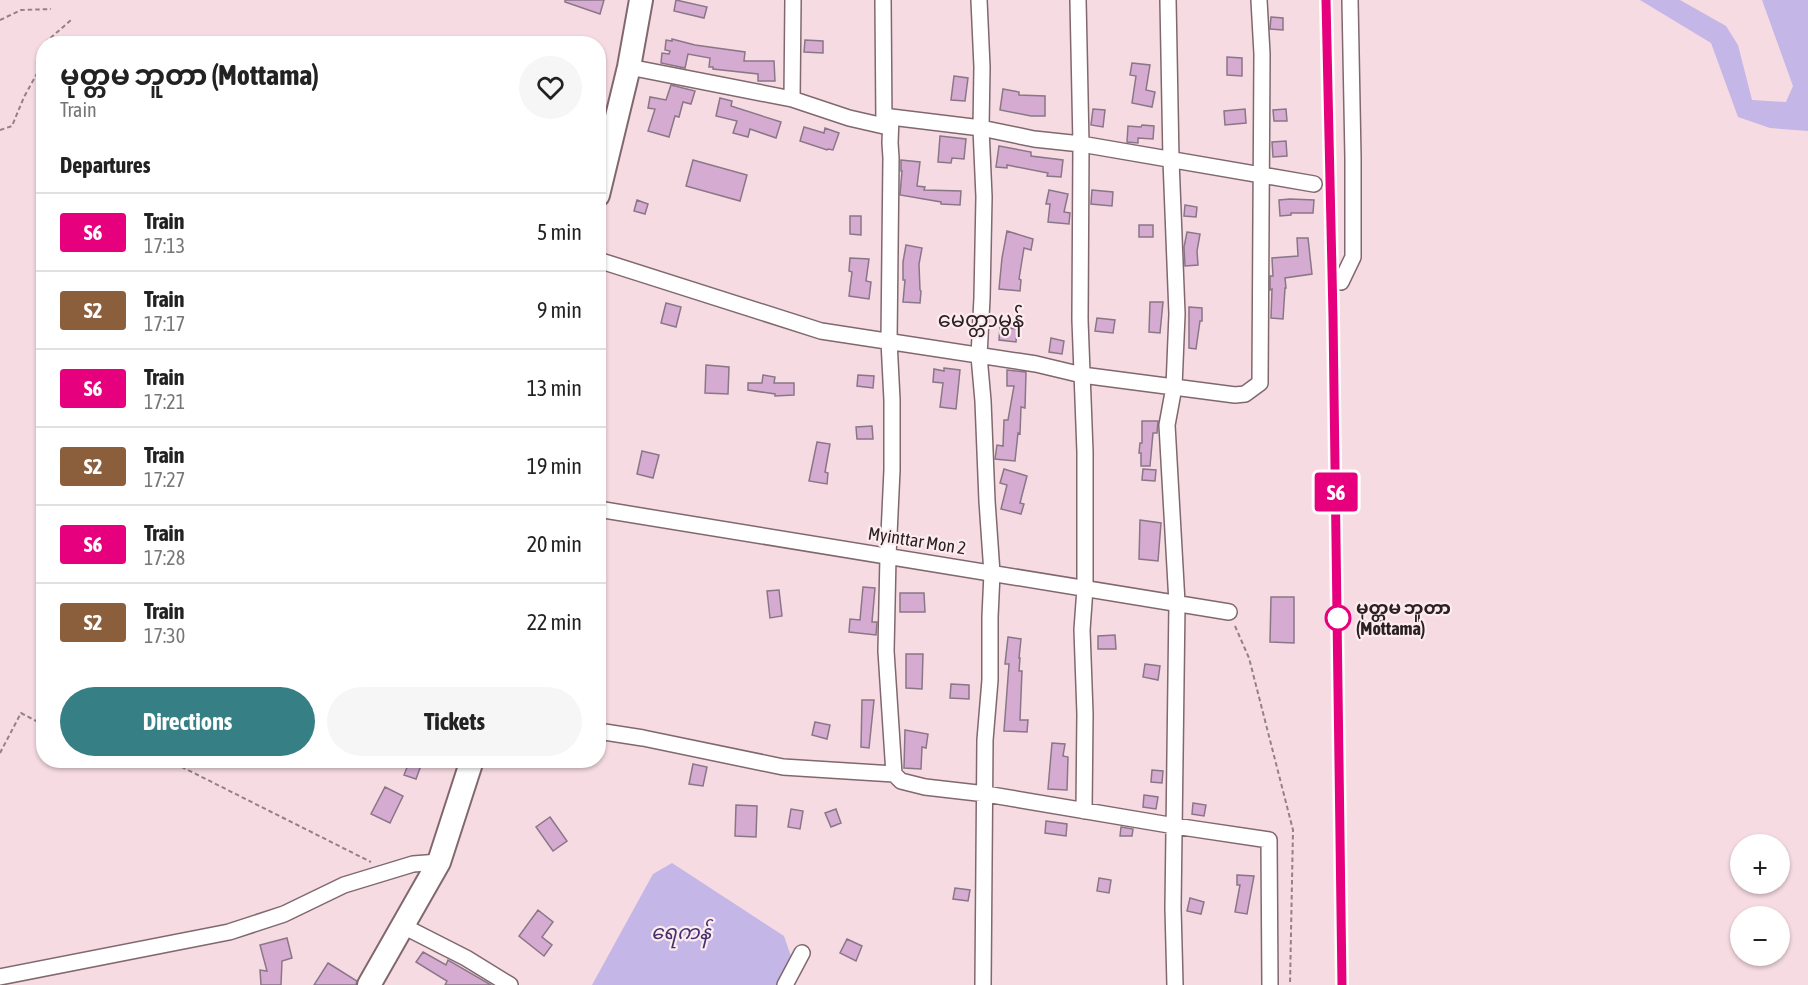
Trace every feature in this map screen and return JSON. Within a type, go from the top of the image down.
[{"type":"highway","points":[[606,162],[629,67],[641,0]]},
{"type":"highway","points":[[369,985],[438,862],[469,768]]},
{"type":"street","points":[[792,99],[793,0]]},
{"type":"street","points":[[883,0],[891,158],[889,341],[892,470],[886,651],[894,774],[901,781],[909,783],[1269,840],[1269,985]]},
{"type":"street","points":[[979,0],[984,197],[979,356],[992,573],[990,680],[986,740],[983,985]]},
{"type":"street","points":[[1078,0],[1081,144],[1080,321],[1085,452],[1086,588],[1082,630],[1085,714],[1084,811]]},
{"type":"street","points":[[1168,0],[1177,314],[1174,387],[1167,425],[1177,603],[1173,908],[1175,985]]},
{"type":"street","points":[[606,263],[821,331],[1036,364],[1082,375],[1235,396],[1245,394],[1260,383],[1262,54],[1259,0]]},
{"type":"street","points":[[1341,282],[1353,256],[1350,0]]},
{"type":"street","points":[[629,67],[792,99],[849,118],[981,128],[1034,139],[1081,144],[1314,184]]},
{"type":"street","name":"Myinttar Mon 2","points":[[606,510],[1229,612]]},
{"type":"street","points":[[606,732],[783,767],[894,774]]},
{"type":"street","points":[[0,976],[229,932],[284,914],[344,885],[413,864],[438,862]]},
{"type":"street","points":[[404,926],[466,958],[510,985]]},
{"type":"street","points":[[785,985],[802,953]]},
{"type":"path","points":[[0,20],[21,10],[51,9]]},
{"type":"path","points":[[53,36],[71,20]]},
{"type":"path","points":[[0,130],[12,126],[24,97],[36,77]]},
{"type":"path","points":[[1229,612],[1249,658],[1293,830],[1290,985]]},
{"type":"path","points":[[0,753],[21,713],[36,721]]},
{"type":"path","points":[[184,768],[390,871]]},
{"type":"water","points":[[1640,0],[1680,0],[1726,26],[1738,45],[1752,100],[1786,102],[1793,86],[1762,0],[1808,0],[1808,131],[1770,128],[1738,117],[1711,43]]},
{"type":"water","name":"ရေကန်","points":[[672,863],[784,936],[792,959],[776,985],[592,985],[653,874]]},
{"type":"building","points":[[565,0],[604,0],[600,14],[565,2]]},
{"type":"building","points":[[676,0],[707,7],[704,18],[674,11]]},
{"type":"building","points":[[1271,17],[1283,18],[1283,30],[1270,29]]},
{"type":"building","points":[[672,39],[695,45],[745,52],[744,61],[774,61],[775,81],[758,81],[758,74],[713,69],[709,67],[710,58],[688,54],[685,68],[661,63],[662,53],[669,54],[670,51],[665,50],[666,40],[672,41]]},
{"type":"building","points":[[805,40],[823,41],[823,53],[804,52]]},
{"type":"building","points":[[1227,57],[1242,58],[1242,76],[1227,75]]},
{"type":"building","points":[[1132,63],[1150,65],[1146,90],[1155,92],[1152,107],[1132,103],[1136,76],[1130,75]]},
{"type":"building","points":[[954,76],[968,78],[965,101],[951,100]]},
{"type":"building","points":[[671,85],[695,91],[691,104],[683,102],[679,117],[675,116],[669,137],[648,131],[655,109],[648,108],[650,97],[666,100]]},
{"type":"building","points":[[1003,89],[1019,92],[1019,95],[1045,96],[1045,116],[1031,116],[1000,110]]},
{"type":"building","points":[[720,98],[732,101],[731,106],[781,122],[776,138],[750,129],[748,137],[733,133],[737,121],[716,116]]},
{"type":"building","points":[[1093,109],[1105,110],[1103,127],[1091,125]]},
{"type":"building","points":[[1245,109],[1246,123],[1225,125],[1224,111]]},
{"type":"building","points":[[1286,109],[1287,121],[1274,121],[1273,110]]},
{"type":"building","points":[[1142,125],[1154,126],[1153,139],[1138,138],[1138,143],[1127,142],[1128,126],[1141,127]]},
{"type":"building","points":[[804,127],[824,133],[825,128],[839,133],[833,150],[800,141]]},
{"type":"building","points":[[940,136],[966,139],[964,159],[952,158],[951,163],[938,162]]},
{"type":"building","points":[[1286,141],[1287,156],[1273,157],[1272,142]]},
{"type":"building","points":[[999,146],[1031,152],[1031,156],[1063,160],[1061,177],[1047,176],[1048,173],[1007,165],[1007,168],[996,167]]},
{"type":"building","points":[[693,160],[747,175],[740,201],[686,186]]},
{"type":"building","points":[[901,160],[920,162],[917,186],[925,187],[924,190],[961,191],[960,205],[941,204],[941,202],[900,195]]},
{"type":"building","points":[[1049,190],[1068,194],[1064,212],[1070,213],[1069,224],[1048,222],[1050,204],[1046,204]]},
{"type":"building","points":[[1092,190],[1113,192],[1112,206],[1091,204]]},
{"type":"building","points":[[637,200],[648,204],[645,214],[634,211]]},
{"type":"building","points":[[1279,200],[1314,200],[1313,213],[1291,213],[1291,215],[1280,216]]},
{"type":"building","points":[[1185,205],[1197,207],[1196,217],[1184,216]]},
{"type":"building","points":[[850,216],[861,216],[861,235],[850,234]]},
{"type":"building","points":[[1139,225],[1153,225],[1153,237],[1139,237]]},
{"type":"building","points":[[1007,231],[1033,239],[1031,250],[1024,248],[1019,279],[1021,280],[1020,291],[999,289]]},
{"type":"building","points":[[1187,232],[1200,234],[1197,251],[1198,265],[1185,266],[1184,247]]},
{"type":"building","points":[[1297,238],[1308,238],[1312,274],[1285,278],[1283,319],[1271,318],[1272,258],[1298,256]]},
{"type":"building","points":[[906,245],[922,248],[919,264],[920,303],[903,302],[905,280],[903,280],[903,262]]},
{"type":"building","points":[[850,258],[869,259],[866,281],[871,282],[869,299],[849,296],[852,272],[849,271]]},
{"type":"building","points":[[1150,302],[1163,302],[1160,333],[1149,332]]},
{"type":"building","points":[[666,303],[681,307],[676,327],[661,323]]},
{"type":"building","points":[[1189,307],[1202,308],[1202,321],[1200,321],[1196,349],[1189,348]]},
{"type":"building","points":[[1097,318],[1115,320],[1113,333],[1095,331]]},
{"type":"building","points":[[1000,327],[1017,329],[1016,342],[999,340]]},
{"type":"building","points":[[1051,338],[1064,341],[1062,354],[1049,352]]},
{"type":"building","points":[[706,365],[729,367],[728,394],[705,393]]},
{"type":"building","points":[[944,368],[960,370],[956,409],[940,407],[943,383],[933,382],[934,369],[944,371]]},
{"type":"building","points":[[1007,370],[1026,372],[1025,408],[1021,407],[1020,434],[1018,433],[1015,461],[995,459],[997,445],[1003,446],[1004,420],[1008,420],[1014,386],[1007,386]]},
{"type":"building","points":[[763,375],[775,377],[774,383],[794,383],[794,395],[775,396],[775,394],[748,390],[748,383],[762,383]]},
{"type":"building","points":[[858,375],[874,376],[873,388],[857,386]]},
{"type":"building","points":[[1142,421],[1158,421],[1157,433],[1153,433],[1150,466],[1141,466],[1141,453],[1139,453],[1140,443],[1142,443]]},
{"type":"building","points":[[872,426],[873,439],[857,439],[856,427]]},
{"type":"building","points":[[817,442],[830,444],[825,472],[828,473],[827,484],[809,481]]},
{"type":"building","points":[[642,451],[659,455],[653,478],[637,474]]},
{"type":"building","points":[[1004,469],[1027,476],[1020,503],[1024,504],[1021,514],[1001,509],[1007,485],[1000,483]]},
{"type":"building","points":[[1143,469],[1156,470],[1155,481],[1142,480]]},
{"type":"building","points":[[1140,520],[1161,523],[1158,561],[1139,559]]},
{"type":"building","points":[[863,587],[875,588],[872,622],[877,622],[876,635],[849,632],[850,619],[860,620]]},
{"type":"building","points":[[779,590],[782,616],[770,618],[767,591]]},
{"type":"building","points":[[900,593],[924,593],[925,612],[900,612]]},
{"type":"building","points":[[1271,597],[1294,597],[1294,643],[1270,642]]},
{"type":"building","points":[[1115,635],[1116,649],[1098,649],[1098,636]]},
{"type":"building","points":[[1008,637],[1021,639],[1020,720],[1028,720],[1027,732],[1004,731],[1009,664],[1005,664]]},
{"type":"building","points":[[906,654],[923,654],[922,689],[906,688]]},
{"type":"building","points":[[1145,664],[1160,666],[1158,680],[1143,677]]},
{"type":"building","points":[[951,684],[969,685],[969,699],[950,698]]},
{"type":"building","points":[[862,700],[874,700],[869,748],[861,747]]},
{"type":"building","points":[[815,722],[830,725],[827,739],[812,735]]},
{"type":"building","points":[[905,730],[928,734],[926,748],[922,747],[921,769],[904,768]]},
{"type":"building","points":[[1052,743],[1065,744],[1063,756],[1068,757],[1067,790],[1048,789]]},
{"type":"building","points":[[693,764],[707,767],[703,786],[689,784]]},
{"type":"building","points":[[407,768],[420,768],[416,779],[404,775]]},
{"type":"building","points":[[1152,770],[1163,771],[1162,783],[1151,782]]},
{"type":"building","points":[[385,787],[403,796],[390,823],[371,814]]},
{"type":"building","points":[[1144,795],[1158,797],[1156,809],[1143,807]]},
{"type":"building","points":[[1193,803],[1206,805],[1204,816],[1192,814]]},
{"type":"building","points":[[736,805],[757,806],[756,837],[735,836]]},
{"type":"building","points":[[791,809],[803,811],[800,829],[788,827]]},
{"type":"building","points":[[836,809],[841,823],[831,827],[825,813]]},
{"type":"building","points":[[550,817],[567,841],[553,851],[536,827]]},
{"type":"building","points":[[1046,821],[1067,824],[1066,836],[1045,833]]},
{"type":"building","points":[[1121,827],[1133,829],[1132,836],[1120,836]]},
{"type":"building","points":[[1237,875],[1254,876],[1247,914],[1235,912],[1240,885],[1237,885]]},
{"type":"building","points":[[1099,878],[1111,880],[1109,893],[1097,891]]},
{"type":"building","points":[[955,888],[970,890],[968,901],[953,899]]},
{"type":"building","points":[[1190,898],[1204,902],[1201,914],[1187,911]]},
{"type":"building","points":[[538,910],[553,922],[542,937],[552,945],[544,956],[519,936]]},
{"type":"building","points":[[287,938],[292,958],[282,961],[281,985],[261,985],[260,970],[267,971],[260,945]]},
{"type":"building","points":[[847,939],[862,946],[856,961],[840,953]]},
{"type":"building","points":[[423,952],[446,965],[448,960],[491,985],[445,985],[447,981],[416,962]]},
{"type":"building","points":[[328,963],[357,981],[356,985],[314,985]]},
{"type":"railway","points":[[1326,0],[1334,341],[1342,985]]},
{"type":"train","name":"S6","points":[[1326,0],[1333,317],[1342,985]]},
{"type":"place","name":"မုတ္တမ ဘူတာ (Mottama)","points":[[1338,618]]},
{"type":"district","name":"မေတ္တာမွန်","points":[[981,320]]}]
